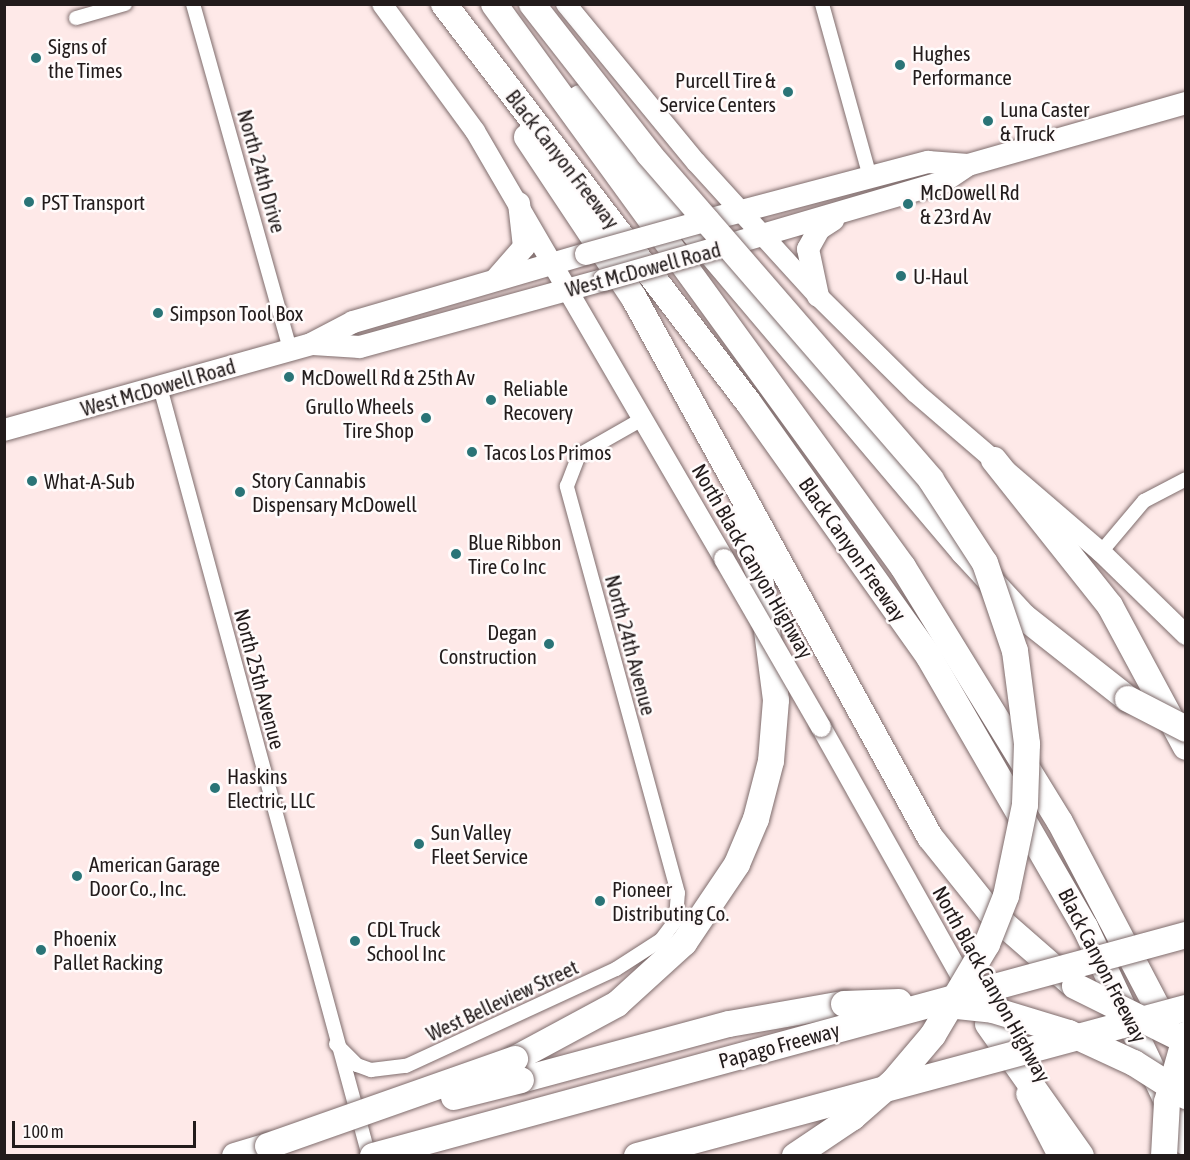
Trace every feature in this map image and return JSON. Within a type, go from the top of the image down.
[{"type":"highway","points":[[439,4],[634,298],[702,426],[930,837],[990,912],[1075,986],[1185,1041]]},
{"type":"highway","name":"Black Canyon Freeway","points":[[444,4],[748,402],[929,657],[1085,927],[1185,1142]]},
{"type":"highway","points":[[475,4],[805,446],[829,477],[842,481]]},
{"type":"highway","name":"Black Canyon Freeway","points":[[494,4],[842,481],[945,632],[1060,822],[1185,1063]]},
{"type":"highway","points":[[500,4],[964,552],[1024,617],[1128,699],[1185,729]]},
{"type":"highway","points":[[532,4],[649,154],[931,480],[985,563],[1015,651],[1027,744],[1025,805],[1006,896],[987,944],[933,1035],[894,1081],[853,1117],[795,1155]]},
{"type":"highway","points":[[518,1069],[617,1004],[684,943],[737,864],[756,819],[773,741],[772,638],[760,577],[702,426]]},
{"type":"highway","points":[[994,460],[1110,606],[1185,747]]},
{"type":"highway","name":"Papago Freeway","points":[[371,1155],[1185,935]]},
{"type":"highway","points":[[235,1155],[518,1069],[729,1024],[844,1004],[914,1002],[1025,1018],[1134,1063],[1185,1096]]},
{"type":"highway","points":[[637,1155],[1185,1008]]},
{"type":"highway","points":[[988,1024],[1081,1155]]},
{"type":"highway","points":[[1164,1155],[1167,1102],[1185,1035]]},
{"type":"main road","name":"North Black Canyon Highway","points":[[382,4],[475,131],[519,202],[821,727],[988,1024],[1058,1155]]},
{"type":"main road","points":[[566,4],[818,296],[994,460],[1101,552],[1185,635]]},
{"type":"main road","name":"West McDowell Road","points":[[301,347],[360,347],[764,236],[943,182],[968,165],[1185,103]]},
{"type":"main road","name":"West McDowell Road","points":[[4,430],[301,347],[353,322],[742,210],[928,162],[968,165]]},
{"type":"main road","points":[[492,281],[524,247],[519,202]]},
{"type":"main road","points":[[818,296],[808,249],[819,229],[842,213]]},
{"type":"street","points":[[76,18],[125,4]]},
{"type":"street","name":"North 24th Drive","points":[[193,4],[301,347]]},
{"type":"street","points":[[822,4],[870,177]]},
{"type":"street","name":"North 25th Avenue","points":[[160,387],[336,1044],[371,1155]]},
{"type":"street","name":"North 24th Avenue","points":[[644,418],[579,455],[568,475],[568,492],[678,893],[676,920]]},
{"type":"street","points":[[1101,552],[1144,501],[1185,480]]},
{"type":"street","name":"West Belleview Street","points":[[336,1044],[357,1065],[371,1070],[406,1066],[616,969],[661,940],[676,920]]},
{"type":"place","name":"Signs of the Times","points":[[36,58]]},
{"type":"place","name":"Hughes Performance","points":[[900,65]]},
{"type":"place","name":"Purcell Tire & Service Centers","points":[[788,92]]},
{"type":"place","name":"Luna Caster & Truck","points":[[988,121]]},
{"type":"place","name":"PST Transport","points":[[29,202]]},
{"type":"place","name":"McDowell Rd & 23rd Av","points":[[908,204]]},
{"type":"place","name":"U-Haul","points":[[901,276]]},
{"type":"place","name":"Simpson Tool Box","points":[[158,313]]},
{"type":"place","name":"McDowell Rd & 25th Av","points":[[289,377]]},
{"type":"place","name":"Reliable Recovery","points":[[491,400]]},
{"type":"place","name":"Grullo Wheels Tire Shop","points":[[426,418]]},
{"type":"place","name":"Tacos Los Primos","points":[[472,452]]},
{"type":"place","name":"What-A-Sub","points":[[32,481]]},
{"type":"place","name":"Story Cannabis Dispensary McDowell","points":[[240,492]]},
{"type":"place","name":"Blue Ribbon Tire Co Inc","points":[[456,554]]},
{"type":"place","name":"Degan Construction","points":[[549,644]]},
{"type":"place","name":"Haskins Electric, LLC","points":[[215,788]]},
{"type":"place","name":"Sun Valley Fleet Service","points":[[419,844]]},
{"type":"place","name":"American Garage Door Co., Inc.","points":[[77,876]]},
{"type":"place","name":"Pioneer Distributing Co.","points":[[600,901]]},
{"type":"place","name":"CDL Truck School Inc","points":[[355,941]]},
{"type":"place","name":"Phoenix Pallet Racking","points":[[41,950]]}]
